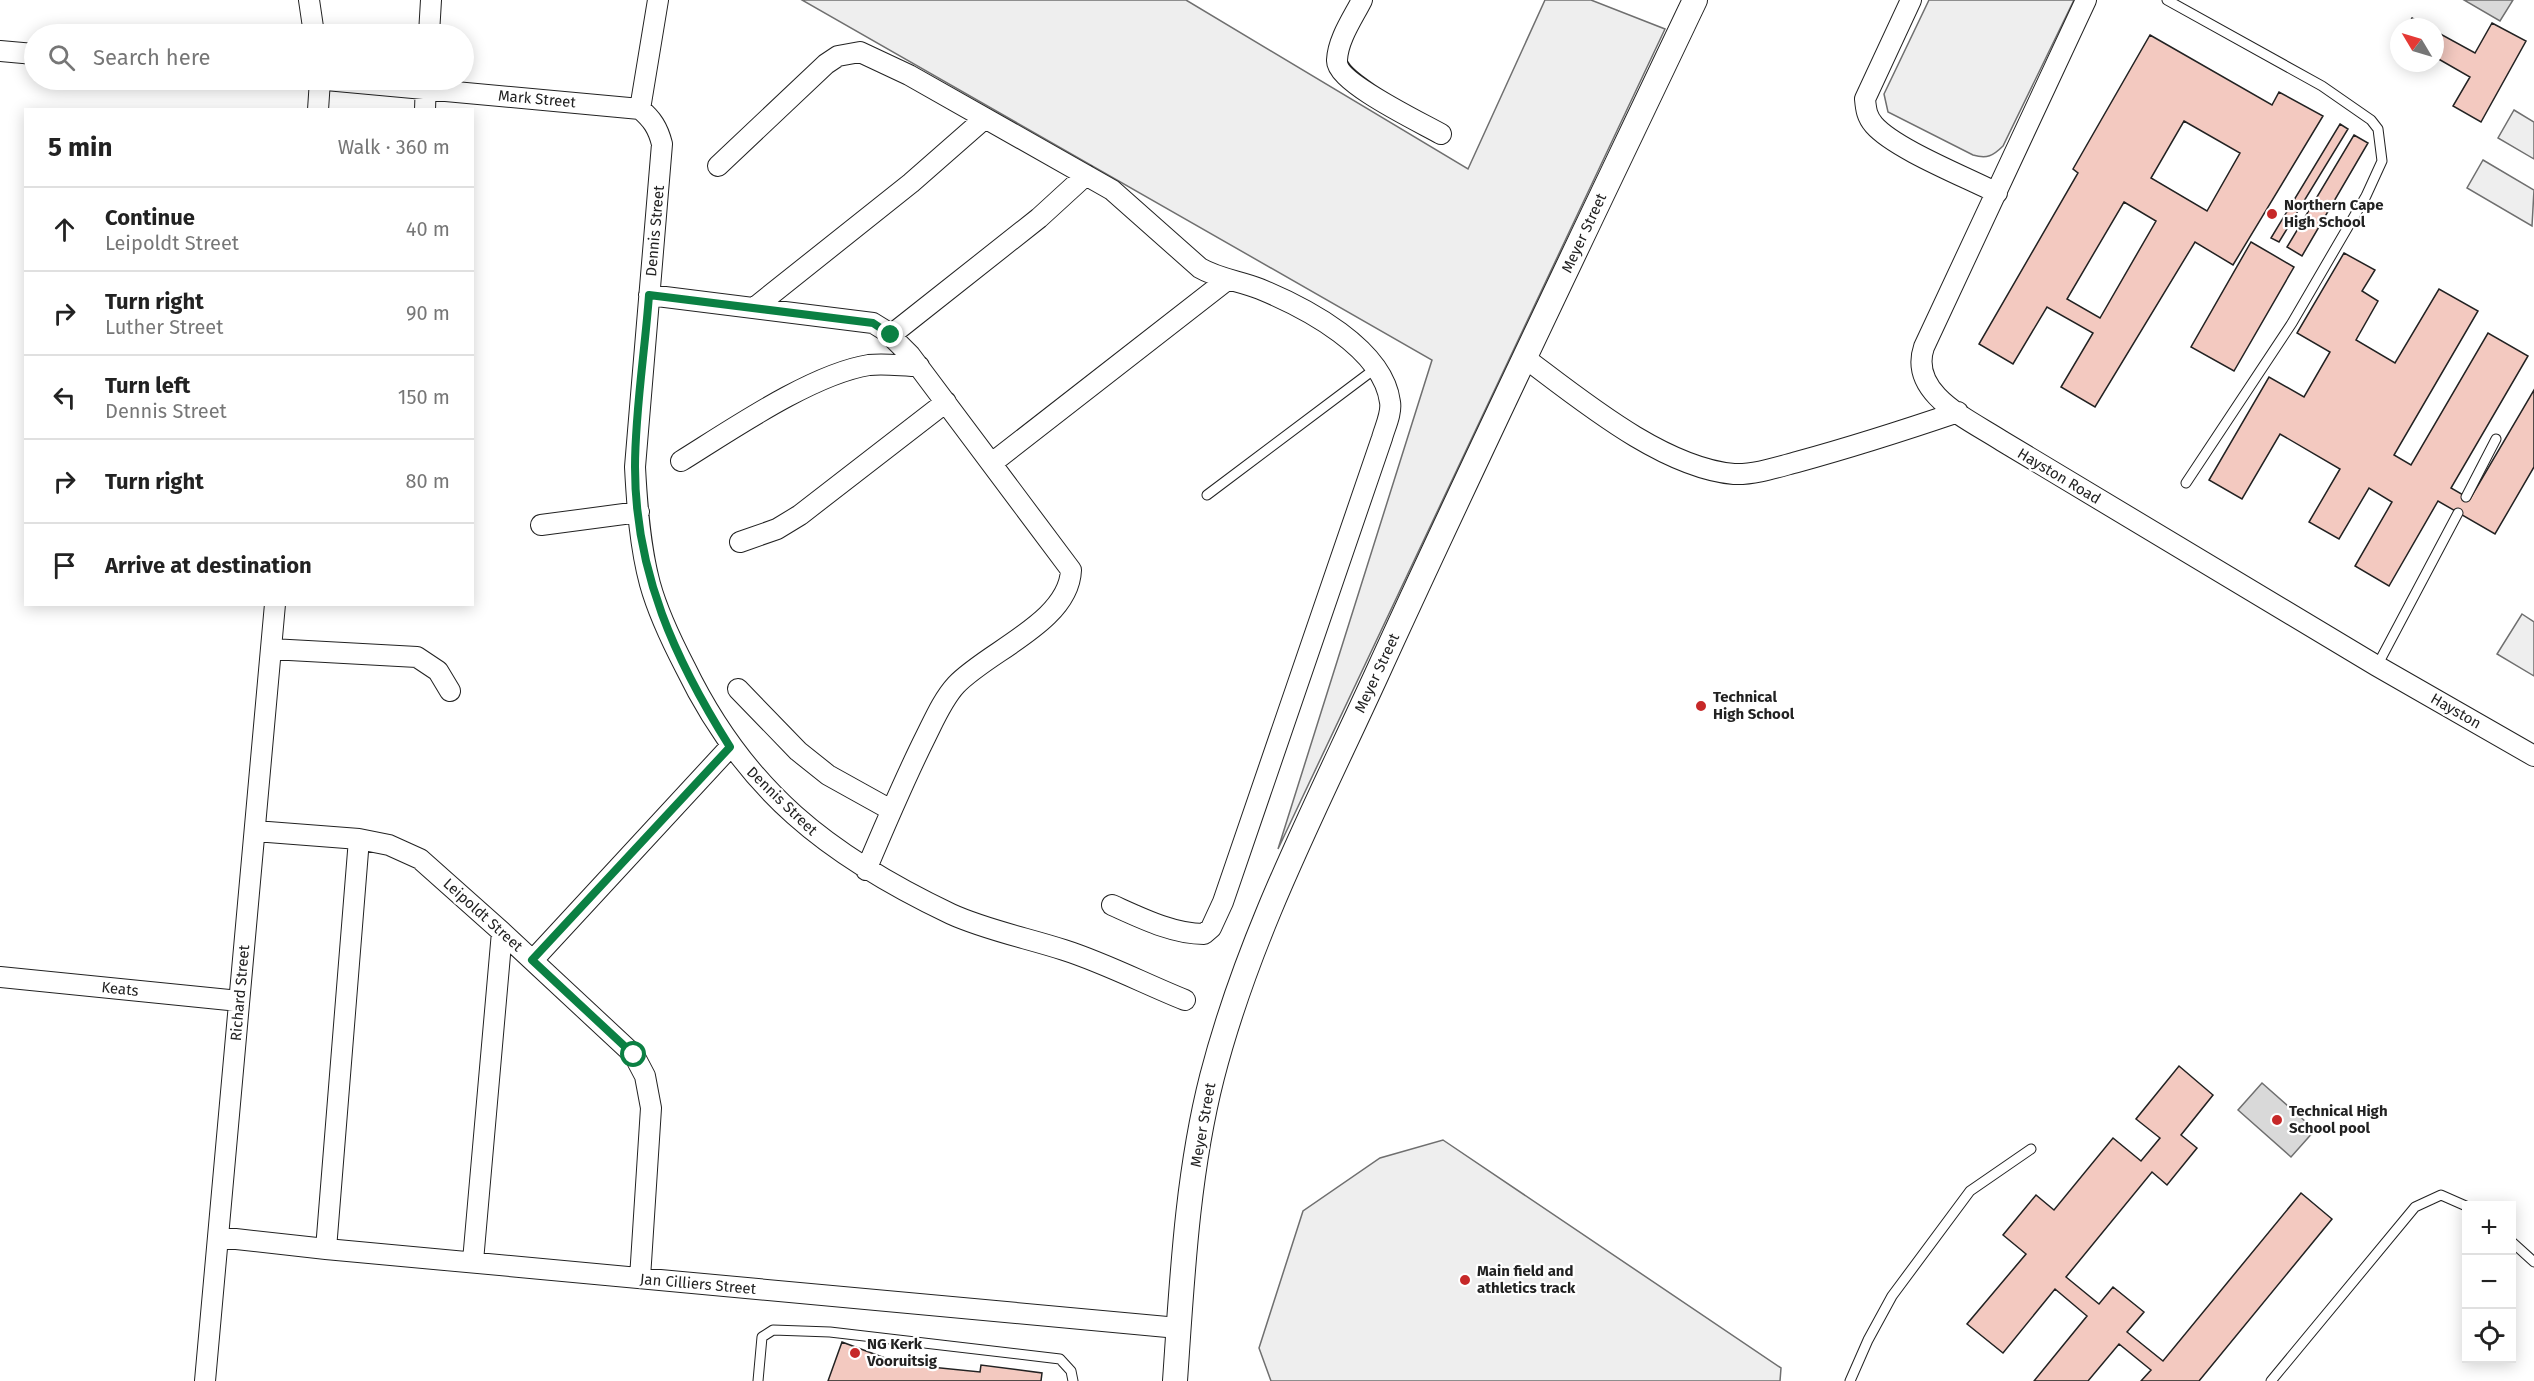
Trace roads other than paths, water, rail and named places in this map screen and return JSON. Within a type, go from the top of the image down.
[{"type":"street","points":[[309,0],[313,24]]},
{"type":"street","points":[[430,24],[431,0]]},
{"type":"street","points":[[640,109],[658,0]]},
{"type":"street","points":[[1362,0],[1343,38],[1337,61],[1338,68],[1354,84],[1441,134]]},
{"type":"street","name":"Meyer Street","points":[[1175,1378],[1178,1328],[1200,1132],[1212,1077],[1246,966],[1266,916],[1372,684],[1695,0]]},
{"type":"street","points":[[1911,0],[1866,99],[1866,112],[1872,123],[1894,141],[1997,193]]},
{"type":"street","name":"Hayston Road","points":[[2086,0],[1921,356],[1920,367],[1928,387],[1958,412],[2012,447],[2377,666]]},
{"type":"street","points":[[0,51],[24,53]]},
{"type":"street","points":[[718,166],[808,79],[838,56],[860,52],[909,75],[1086,175],[1126,201],[1200,268],[1277,297],[1335,330],[1357,346],[1385,380],[1391,405],[1382,438],[1222,902],[1211,928],[1204,934],[1192,934],[1144,919],[1113,905]]},
{"type":"street","points":[[318,108],[319,90]]},
{"type":"street","points":[[425,90],[425,108]]},
{"type":"street","name":"Mark Street","points":[[474,90],[640,109]]},
{"type":"street","name":"Dennis Street","points":[[640,109],[650,117],[658,130],[662,144],[635,467],[639,512],[649,582],[662,618],[700,700],[730,747],[764,788],[822,840],[866,870],[954,915],[1067,951],[1185,1000]]},
{"type":"street","points":[[754,308],[911,183],[984,119]]},
{"type":"street","points":[[891,335],[1039,218],[1086,175]]},
{"type":"street","points":[[992,463],[1227,280]]},
{"type":"street","points":[[649,295],[873,323],[891,335],[919,366],[1071,570],[1071,584],[1055,608],[955,686],[934,720],[891,810],[866,870]]},
{"type":"street","points":[[1525,358],[1600,414],[1648,443],[1691,463],[1737,474],[1769,469],[1869,443],[1958,412]]},
{"type":"street","points":[[681,461],[761,412],[845,370],[871,365],[919,366]]},
{"type":"street","points":[[740,542],[777,529],[800,515],[946,402]]},
{"type":"street","points":[[541,525],[639,512]]},
{"type":"street","name":"Richard Street","points":[[205,1381],[275,606]]},
{"type":"street","points":[[271,649],[417,657],[438,671],[450,692]]},
{"type":"street","name":"Hayston","points":[[2377,666],[2534,756]]},
{"type":"street","points":[[738,689],[784,738],[828,775],[891,810]]},
{"type":"street","points":[[532,960],[730,747]]},
{"type":"street","name":"Leipoldt Street","points":[[255,831],[359,839],[390,845],[420,860],[502,932],[634,1055],[645,1076],[651,1108],[640,1278]]},
{"type":"street","points":[[326,1249],[359,839]]},
{"type":"street","points":[[473,1261],[502,932]]},
{"type":"street","name":"Keats","points":[[0,977],[239,1001]]},
{"type":"street","name":"Jan Cilliers Street","points":[[218,1237],[1178,1328]]},
{"type":"lane","points":[[2167,0],[2322,87],[2371,120],[2378,129],[2382,161],[2366,196],[2292,322],[2186,483]]},
{"type":"lane","points":[[1208,495],[1377,368]]},
{"type":"lane","points":[[2466,497],[2496,439]]},
{"type":"lane","points":[[2377,666],[2458,513]]},
{"type":"lane","points":[[1850,1381],[1868,1340],[1893,1296],[1970,1191],[2031,1149]]},
{"type":"lane","points":[[2271,1381],[2415,1207],[2441,1195],[2462,1204]]},
{"type":"lane","points":[[2516,1246],[2534,1262]]},
{"type":"lane","points":[[758,1381],[762,1337],[773,1330],[830,1332],[1060,1359],[1071,1371],[1073,1381]]},
{"type":"place","name":"Northern Cape High School","points":[[2272,214]]},
{"type":"place","name":"Technical High School","points":[[1701,706]]},
{"type":"place","name":"Technical High School pool","points":[[2277,1120]]},
{"type":"place","name":"Main field and athletics track","points":[[1465,1280]]},
{"type":"place","name":"NG Kerk Vooruitsig","points":[[855,1353]]}]
